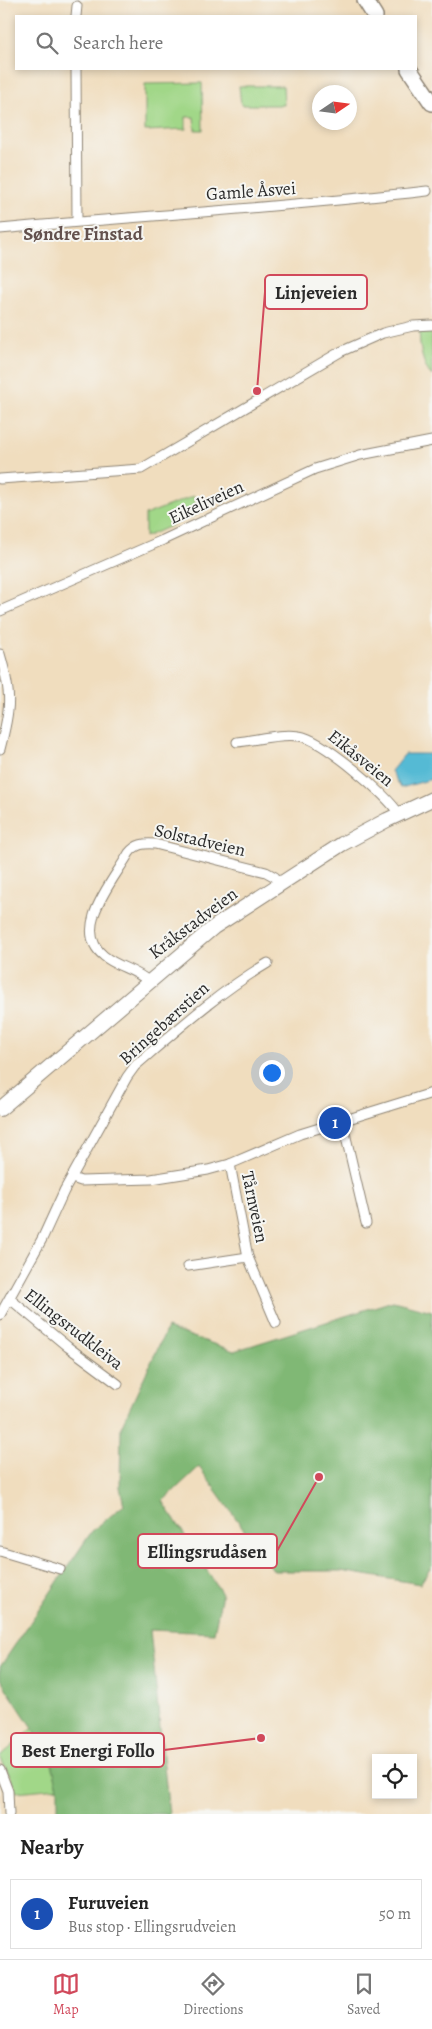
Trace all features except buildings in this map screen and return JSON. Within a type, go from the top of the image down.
[{"type":"main road","points":[[365,0],[374,15]]},
{"type":"main road","points":[[410,70],[432,103]]},
{"type":"main road","name":"Kråkstadveien","points":[[0,1108],[208,932],[342,844],[432,799]]},
{"type":"street","points":[[76,15],[77,6]]},
{"type":"street","points":[[76,70],[77,221]]},
{"type":"street","name":"Gamle Åsvei","points":[[0,229],[77,221],[348,200],[427,191]]},
{"type":"street","points":[[0,479],[141,469],[340,352],[383,333],[413,326],[432,325]]},
{"type":"street","name":"Eikeliveien","points":[[0,611],[163,540],[322,466],[360,455],[432,441]]},
{"type":"street","points":[[0,654],[9,686],[8,718],[2,734],[0,749]]},
{"type":"street","name":"Eikåsveien","points":[[237,742],[291,736],[311,739],[322,745],[370,784],[399,814]]},
{"type":"street","name":"Solstadveien","points":[[148,981],[102,955],[90,929],[92,917],[100,902],[129,853],[136,847],[144,843],[155,844],[252,868],[271,874],[280,884]]},
{"type":"street","name":"Bringebærstien","points":[[0,1314],[10,1299],[72,1178],[127,1077],[136,1066],[220,994],[268,963]]},
{"type":"street","points":[[72,1178],[82,1181],[151,1179],[208,1170],[230,1164],[300,1134],[432,1093]]},
{"type":"street","points":[[342,1120],[366,1223]]},
{"type":"street","name":"Tårnveien","points":[[230,1164],[248,1257],[276,1323]]},
{"type":"street","name":"Tårnveien","points":[[188,1266],[248,1257]]},
{"type":"street","name":"Ellingsrudkleiva","points":[[10,1299],[68,1348],[118,1384]]},
{"type":"street","points":[[0,1551],[60,1569]]},
{"type":"street","points":[[0,1770],[8,1791],[9,1814]]},
{"type":"green space","points":[[202,83],[203,130],[195,130],[194,117],[186,117],[186,129],[145,131],[145,84]]},
{"type":"green space","points":[[239,86],[283,86],[284,105],[241,105]]},
{"type":"green space","points":[[432,328],[432,376],[424,361],[420,331]]},
{"type":"green space","points":[[194,496],[198,514],[145,537],[145,515]]},
{"type":"green space","points":[[393,1301],[432,1311],[432,1566],[420,1584],[341,1571],[274,1571],[199,1467],[163,1501],[222,1594],[214,1633],[150,1630],[169,1814],[58,1814],[58,1788],[50,1755],[0,1679],[0,1667],[92,1531],[124,1505],[120,1487],[121,1427],[167,1328],[234,1351]]},
{"type":"green space","points":[[32,1728],[50,1755],[58,1788],[16,1792],[0,1757]]},
{"type":"water","points":[[405,754],[432,754],[432,779],[401,788],[391,771]]},
{"type":"place","name":"Linjeveien","points":[[257,391]]},
{"type":"place","name":"Furuveien","points":[[335,1123]]},
{"type":"place","name":"Ellingsrudåsen","points":[[319,1477]]},
{"type":"place","name":"Best Energi Follo","points":[[261,1738]]},
{"type":"district","name":"Søndre Finstad","points":[[83,233]]}]
